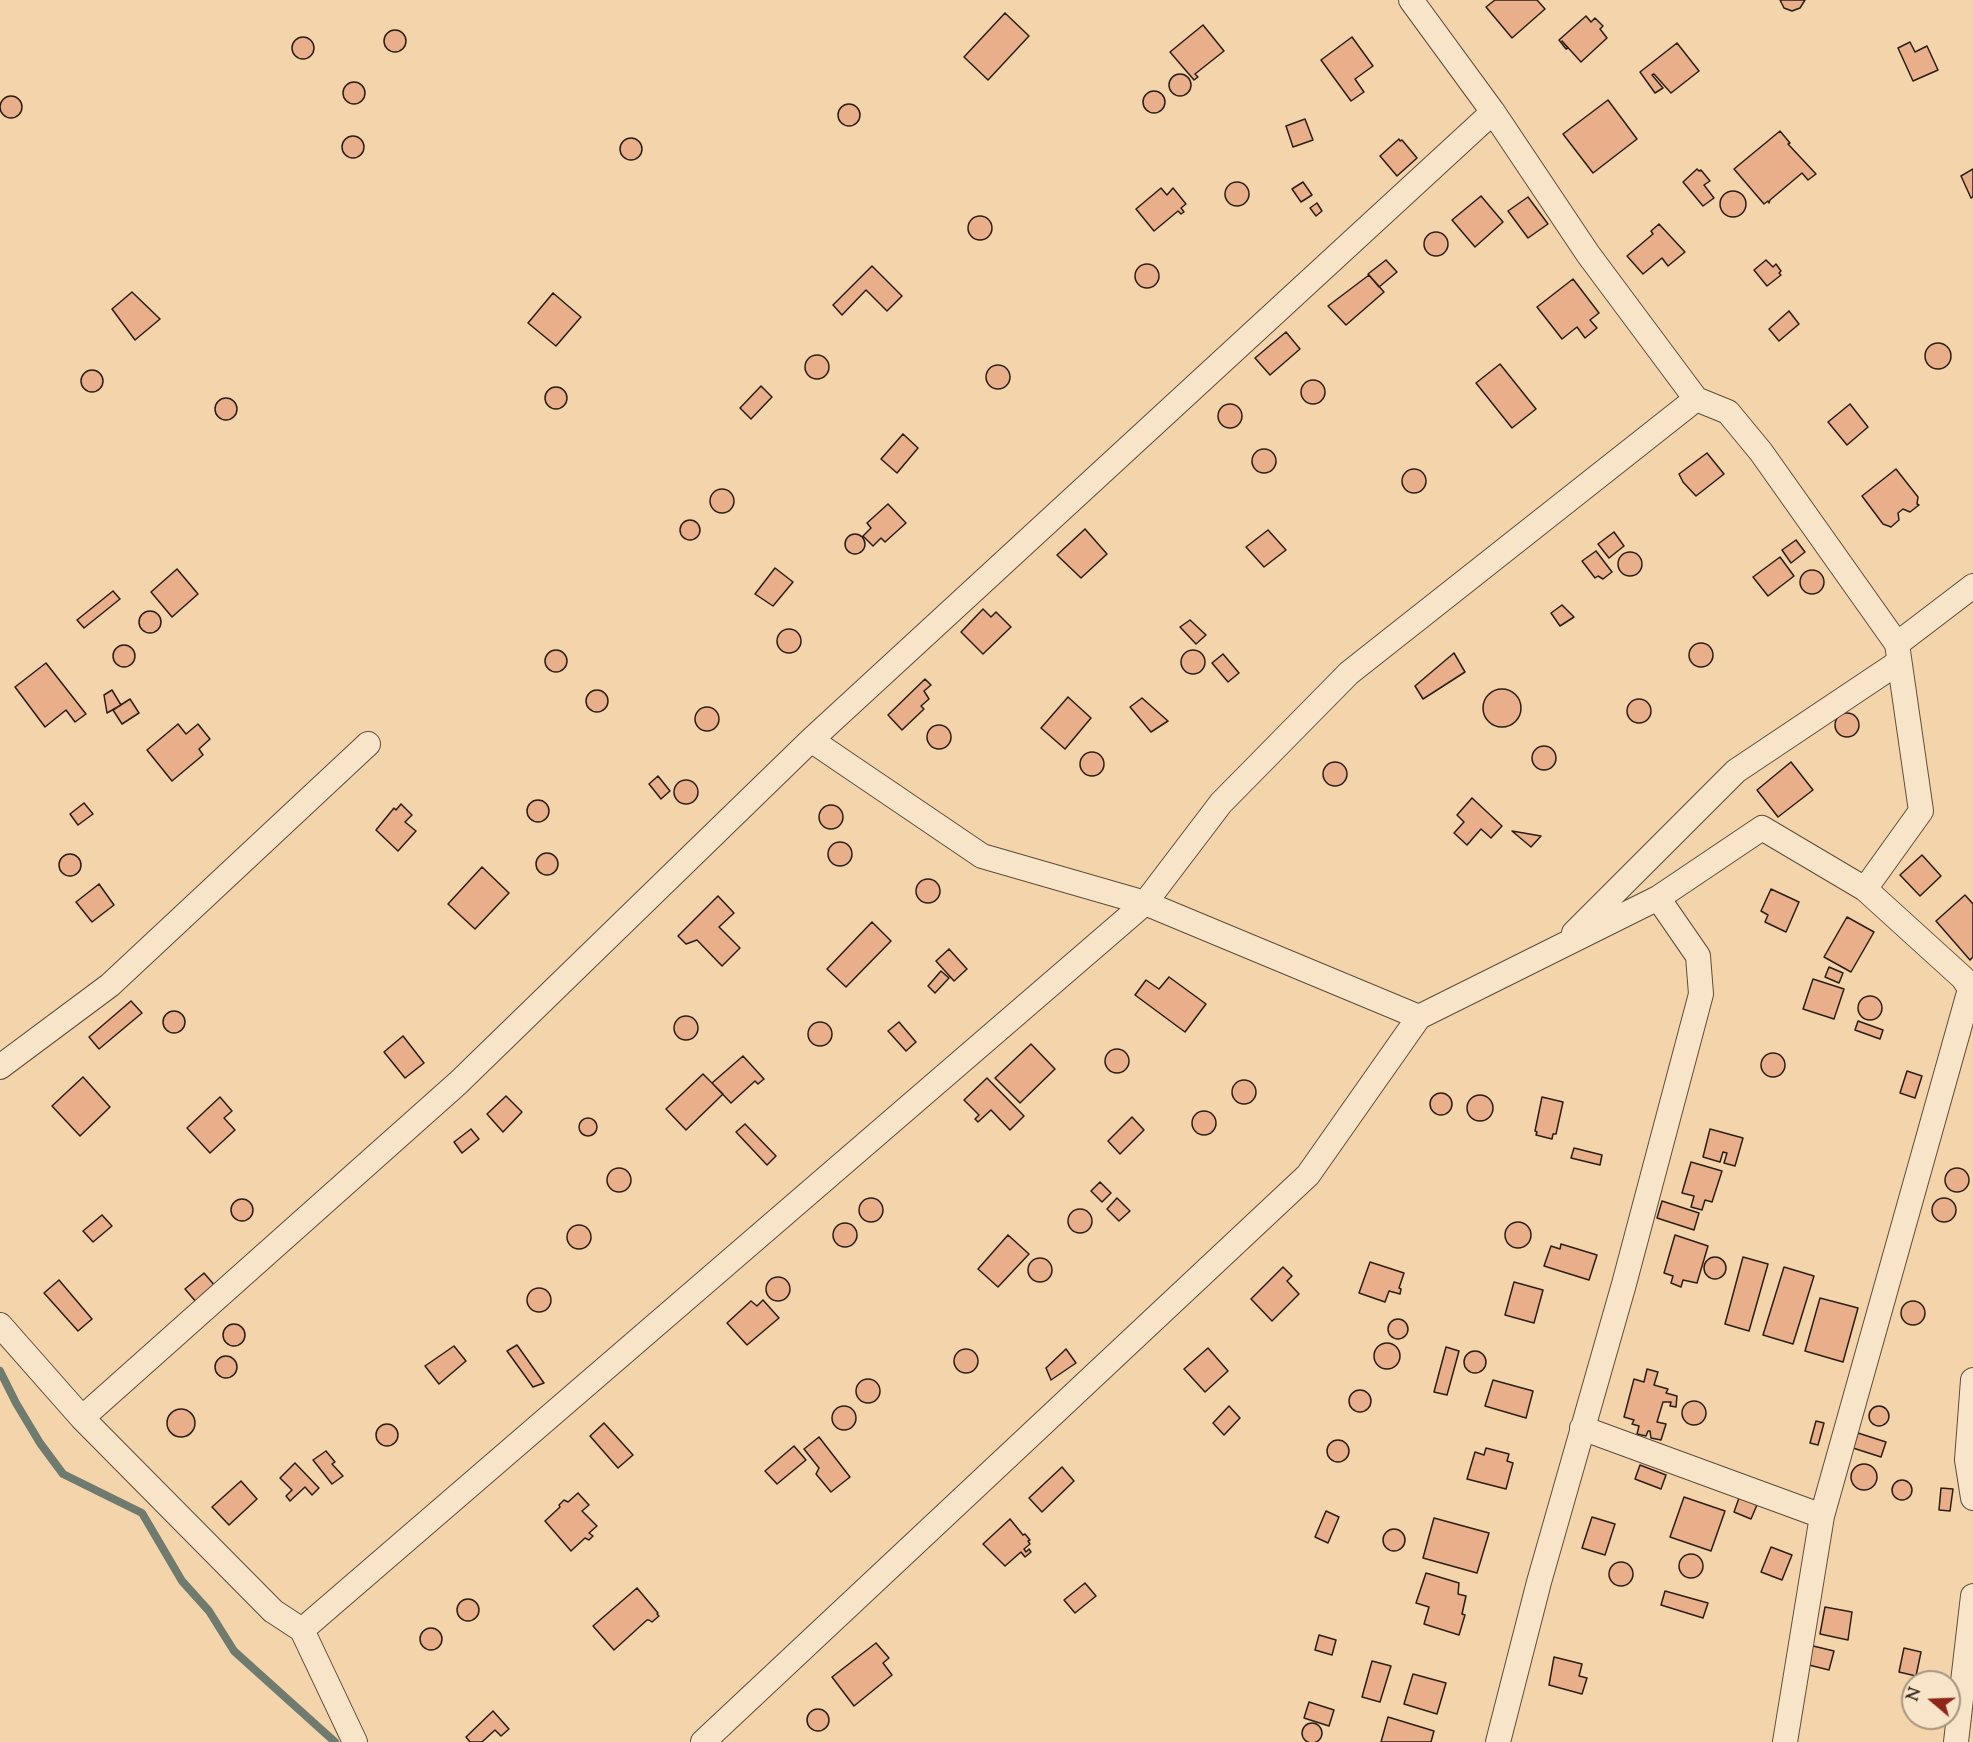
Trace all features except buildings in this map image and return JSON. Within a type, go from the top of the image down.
[{"type":"street","points":[[1411,0],[1493,112],[1588,254],[1696,399],[1728,412],[1754,444],[1898,653],[1921,811],[1865,889]]},
{"type":"street","points":[[82,1418],[458,1083],[812,740],[1493,112]]},
{"type":"street","points":[[302,1630],[1145,903],[1221,803],[1349,672],[1696,399]]},
{"type":"street","points":[[1559,947],[1736,771],[1898,653],[1973,586]]},
{"type":"street","points":[[812,740],[982,856],[1145,903],[1419,1017]]},
{"type":"street","points":[[0,1067],[110,985],[368,744]]},
{"type":"street","points":[[703,1742],[1308,1175],[1419,1017],[1658,898],[1762,828],[1865,889],[1963,978],[1971,991],[1822,1516],[1785,1742]]},
{"type":"street","points":[[1498,1742],[1539,1582],[1624,1284],[1701,994],[1698,956],[1658,898]]},
{"type":"street","points":[[0,1325],[82,1418],[273,1611],[302,1630],[355,1742]]},
{"type":"street","points":[[1973,1380],[1967,1460],[1973,1498]]},
{"type":"street","points":[[1582,1428],[1822,1516]]},
{"type":"street","points":[[1956,1742],[1973,1596]]},
{"type":"waterway","points":[[0,1371],[40,1443],[63,1474],[142,1513],[182,1581],[209,1611],[234,1651],[335,1742]]}]
